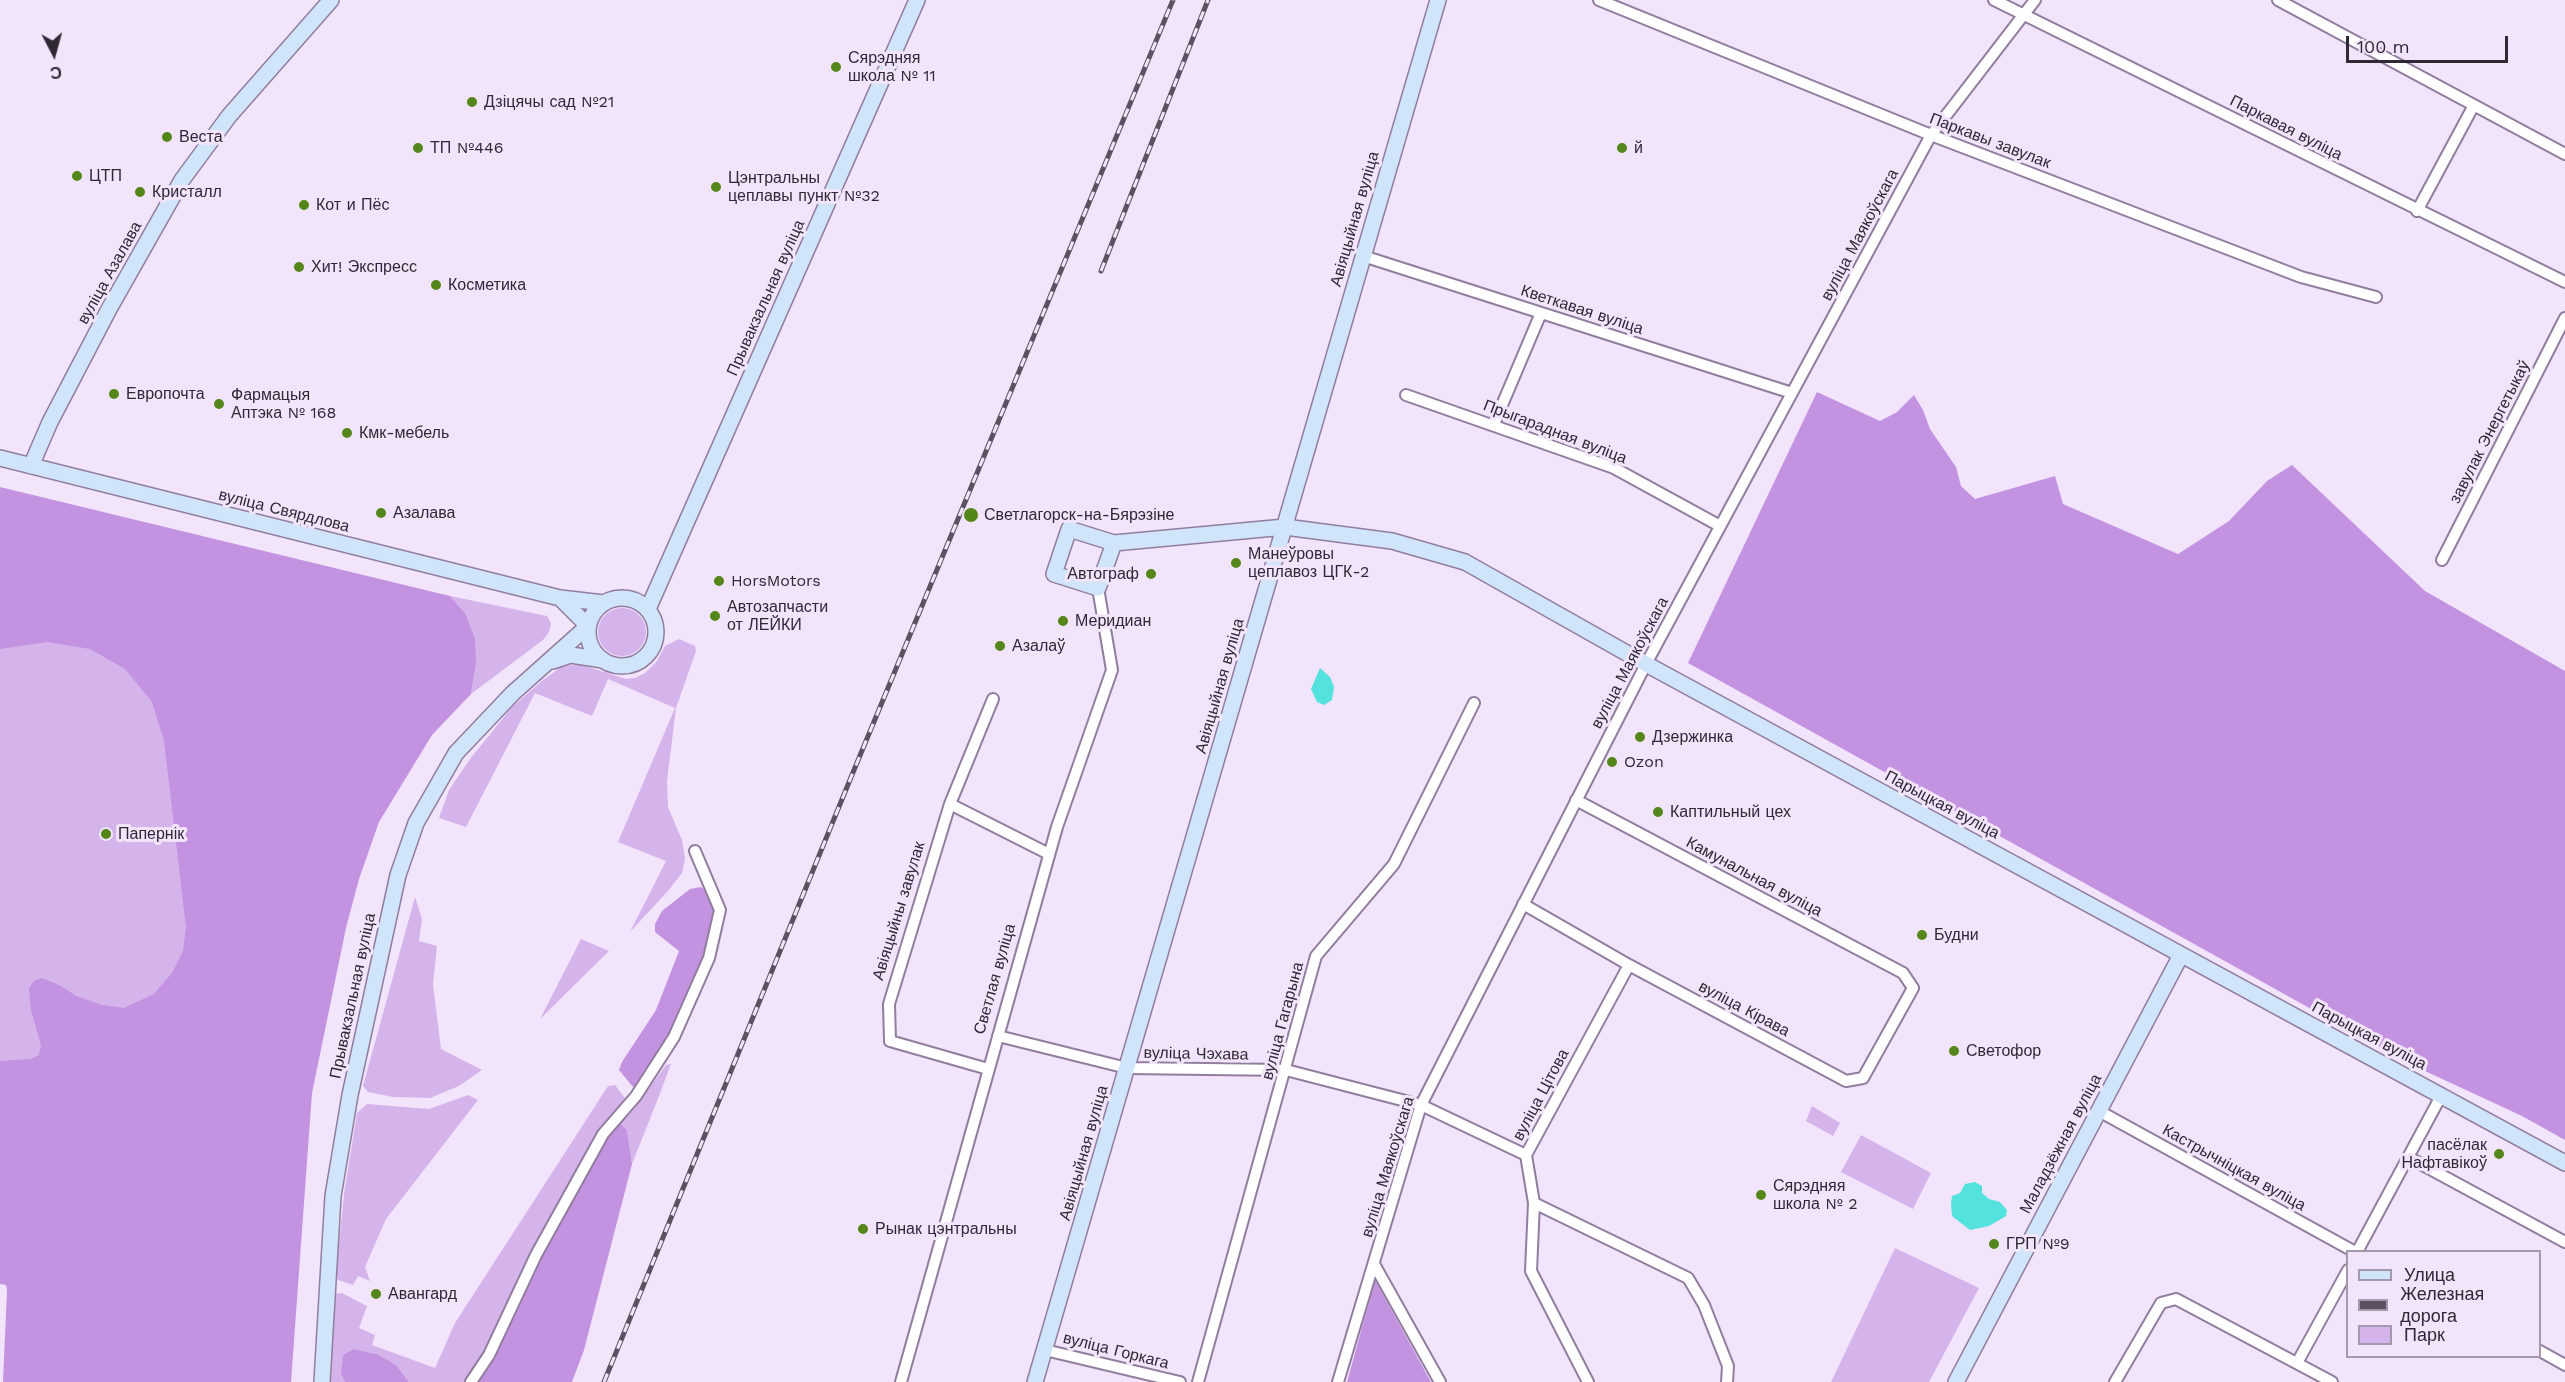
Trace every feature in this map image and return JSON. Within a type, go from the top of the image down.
[{"type":"street","name":"вуліца Азалава","points":[[31,466],[50,422],[109,309],[182,180],[229,116],[331,0]]},
{"type":"street","name":"Прывакзальная вуліца","points":[[648,609],[917,0]]},
{"type":"street","name":"Авіяцыйная вуліца","points":[[1035,1382],[1438,0]]},
{"type":"street","name":"Паркавы завулак","points":[[1599,0],[1931,135],[2301,277],[2376,297]]},
{"type":"street","name":"Паркавая вуліца","points":[[1994,0],[2417,211],[2565,282]]},
{"type":"street","name":"вуліца Маякоўскага","points":[[1338,1382],[1421,1105],[1522,904],[1646,664],[1931,135],[2035,0]]},
{"type":"street","points":[[2278,0],[2565,154]]},
{"type":"street","points":[[2417,211],[2474,105]]},
{"type":"street","name":"Кветкавая вуліца","points":[[1363,256],[1792,393]]},
{"type":"street","points":[[1494,424],[1541,313]]},
{"type":"street","name":"завулак Энергетыкаў","points":[[2442,560],[2565,318]]},
{"type":"street","name":"Прыгарадная вуліца","points":[[1406,394],[1614,468],[1720,526]]},
{"type":"street","name":"вуліца Свярдлова","points":[[0,458],[560,598],[604,603]]},
{"type":"street","points":[[1098,588],[1054,573],[1069,529],[1114,543],[1285,527]]},
{"type":"street","name":"Парыцкая вуліца","points":[[1285,527],[1392,541],[1465,562],[1646,664],[2565,1163]]},
{"type":"street","name":"Светлая вуліца","points":[[901,1382],[1049,854],[1112,670],[1098,588],[1114,543]]},
{"type":"street","points":[[560,598],[588,626]]},
{"type":"street","points":[[543,666],[572,655],[603,660],[621,666],[631,664],[647,654],[656,637],[653,618],[648,609],[632,599],[613,598],[604,603],[591,617],[588,626],[590,645],[603,660]]},
{"type":"street","name":"Прывакзальная вуліца","points":[[322,1382],[333,1196],[350,1095],[398,875],[416,823],[456,753],[513,693],[588,626]]},
{"type":"street","name":"Авіяцыйны завулак","points":[[988,1069],[890,1041],[889,1004],[950,804],[993,699]]},
{"type":"street","name":"вуліца Гагарына","points":[[1198,1382],[1316,956],[1394,864],[1474,703]]},
{"type":"street","name":"Камунальная вуліца","points":[[1576,800],[1904,974],[1912,988]]},
{"type":"street","points":[[950,804],[1049,854]]},
{"type":"street","points":[[471,1382],[489,1355],[536,1255],[603,1134],[636,1096],[674,1037],[709,958],[720,910],[695,851]]},
{"type":"street","name":"вуліца Кірава","points":[[1522,904],[1629,965],[1846,1081],[1863,1078],[1912,988]]},
{"type":"street","name":"Маладзёжная вуліца","points":[[1956,1382],[2181,955]]},
{"type":"street","name":"вуліца Цітова","points":[[1588,1382],[1532,1271],[1534,1203],[1526,1155],[1629,965]]},
{"type":"street","name":"вуліца Чэхава","points":[[998,1036],[1127,1068],[1286,1070],[1421,1105],[1526,1155]]},
{"type":"street","points":[[2357,1250],[2441,1096]]},
{"type":"street","name":"Кастрычніцкая вуліца","points":[[2099,1111],[2354,1250]]},
{"type":"street","points":[[2408,1157],[2565,1242]]},
{"type":"street","points":[[1534,1203],[1688,1278],[1704,1305],[1728,1366],[1727,1382]]},
{"type":"street","points":[[1374,1264],[1440,1382]]},
{"type":"street","points":[[2297,1363],[2346,1274]]},
{"type":"street","points":[[2115,1382],[2161,1303],[2176,1299],[2332,1382]]},
{"type":"street","name":"вуліца Горкага","points":[[1045,1350],[1180,1382]]},
{"type":"street","points":[[2541,1352],[2565,1365]]},
{"type":"green space","points":[[450,596],[547,616],[551,623],[549,632],[543,640],[471,694],[476,664],[465,613]]},
{"type":"green space","name":"Папернік","points":[[185,606],[236,1042],[0,1069],[0,627]]},
{"type":"green space","points":[[622,608],[639,615],[646,632],[639,649],[622,656],[605,649],[598,632],[605,615]]},
{"type":"green space","points":[[679,639],[695,646],[696,651],[676,708],[667,781],[668,807],[682,840],[685,858],[682,873],[630,932],[666,861],[618,842],[675,708],[608,679],[592,716],[535,693],[466,827],[439,818],[449,790],[470,759],[512,707],[543,680],[561,667],[579,664],[626,679],[635,678],[645,673],[657,661],[665,646]]},
{"type":"green space","points":[[415,897],[422,919],[419,941],[437,946],[433,984],[441,1049],[482,1070],[459,1086],[430,1098],[393,1097],[368,1092],[363,1086]]},
{"type":"green space","points":[[581,939],[609,951],[540,1019]]},
{"type":"green space","points":[[671,1064],[632,1164],[627,1130],[620,1123],[634,1109],[666,1065]]},
{"type":"green space","points":[[615,1085],[625,1098],[560,1200],[482,1357],[465,1382],[409,1382],[396,1365],[379,1355],[341,1374],[345,1382],[331,1382],[334,1294],[342,1293],[367,1306],[359,1328],[375,1335],[372,1345],[435,1368],[455,1323],[608,1086]]},
{"type":"green space","points":[[468,1095],[478,1100],[386,1219],[365,1267],[370,1281],[358,1276],[353,1285],[338,1280],[336,1275],[344,1194],[357,1113],[367,1104],[429,1109]]},
{"type":"green space","points":[[1812,1106],[1840,1123],[1833,1136],[1806,1121]]},
{"type":"green space","points":[[1861,1135],[1931,1173],[1913,1209],[1841,1172]]},
{"type":"green space","points":[[1895,1248],[1979,1288],[1929,1382],[1831,1382]]},
{"type":"shaded area","points":[[1817,392],[1880,421],[1897,412],[1914,395],[1930,429],[1956,467],[1961,486],[1975,499],[2055,476],[2063,504],[2178,554],[2229,521],[2267,481],[2292,465],[2425,591],[2565,671],[2565,1140],[2522,1116],[2412,1065],[1688,663]]},
{"type":"shaded area","points":[[0,487],[450,596],[465,613],[475,639],[476,664],[471,694],[432,735],[379,822],[359,879],[346,928],[312,1093],[291,1382],[3,1382],[7,1290],[6,1285],[0,1284],[0,1061],[31,1059],[39,1055],[41,1045],[31,1010],[29,988],[34,981],[42,978],[61,986],[76,996],[102,1005],[124,1008],[154,994],[172,973],[183,951],[186,927],[164,741],[152,702],[125,669],[90,649],[47,642],[0,649]]},
{"type":"shaded area","points":[[1320,668],[1330,677],[1334,687],[1332,700],[1324,705],[1317,702],[1311,689]]},
{"type":"shaded area","points":[[701,887],[712,897],[713,912],[707,950],[673,1034],[641,1084],[633,1087],[619,1070],[656,1010],[679,951],[655,932],[655,924],[662,911],[690,889]]},
{"type":"shaded area","points":[[620,1123],[627,1130],[632,1164],[584,1350],[572,1382],[477,1382],[500,1345],[544,1251],[609,1134]]},
{"type":"shaded area","points":[[1975,1182],[1982,1186],[1982,1193],[1989,1199],[2000,1202],[2007,1210],[2006,1216],[1989,1226],[1970,1230],[1952,1216],[1951,1203],[1952,1196],[1960,1193],[1965,1184]]},
{"type":"shaded area","points":[[1375,1280],[1431,1382],[1347,1382]]},
{"type":"shaded area","points":[[354,1349],[379,1355],[396,1365],[409,1382],[345,1382],[341,1374],[343,1355]]},
{"type":"railway","points":[[604,1382],[854,770],[1173,0]]},
{"type":"railway","points":[[1101,271],[1208,0]]},
{"type":"place","name":"Сярэдняя школа № 11","points":[[836,67]]},
{"type":"place","name":"Дзіцячы сад №21","points":[[472,102]]},
{"type":"place","name":"Веста","points":[[167,137]]},
{"type":"place","name":"ТП №446","points":[[418,148]]},
{"type":"place","name":"й","points":[[1622,148]]},
{"type":"place","name":"ЦТП","points":[[77,176]]},
{"type":"place","name":"Цэнтральны цеплавы пункт №32","points":[[716,187]]},
{"type":"place","name":"Кристалл","points":[[140,192]]},
{"type":"place","name":"Кот и Пёс","points":[[304,205]]},
{"type":"place","name":"Хит! Экспресс","points":[[299,267]]},
{"type":"place","name":"Косметика","points":[[436,285]]},
{"type":"place","name":"Европочта","points":[[114,394]]},
{"type":"place","name":"Фармацыя Аптэка № 168","points":[[219,404]]},
{"type":"place","name":"Кмк-мебель","points":[[347,433]]},
{"type":"place","name":"Азалава","points":[[381,513]]},
{"type":"place","name":"Светлагорск-на-Бярэзіне","points":[[971,515]]},
{"type":"place","name":"Манеўровы цеплавоз ЦГК-2","points":[[1236,563]]},
{"type":"place","name":"Автограф","points":[[1151,574]]},
{"type":"place","name":"HorsMotors","points":[[719,581]]},
{"type":"place","name":"Автозапчасти от ЛЕЙКИ","points":[[715,616]]},
{"type":"place","name":"Меридиан","points":[[1063,621]]},
{"type":"place","name":"Азалаў","points":[[1000,646]]},
{"type":"place","name":"Дзержинка","points":[[1640,737]]},
{"type":"place","name":"Ozon","points":[[1612,762]]},
{"type":"place","name":"Каптильный цех","points":[[1658,812]]},
{"type":"place","name":"Папернік","points":[[106,834]]},
{"type":"place","name":"Будни","points":[[1922,935]]},
{"type":"place","name":"Светофор","points":[[1954,1051]]},
{"type":"place","name":"пасёлак Нафтавікоў","points":[[2499,1154]]},
{"type":"place","name":"Сярэдняя школа № 2","points":[[1761,1195]]},
{"type":"place","name":"Рынак цэнтральны","points":[[863,1229]]},
{"type":"place","name":"ГРП №9","points":[[1994,1244]]},
{"type":"place","name":"Авангард","points":[[376,1294]]}]
